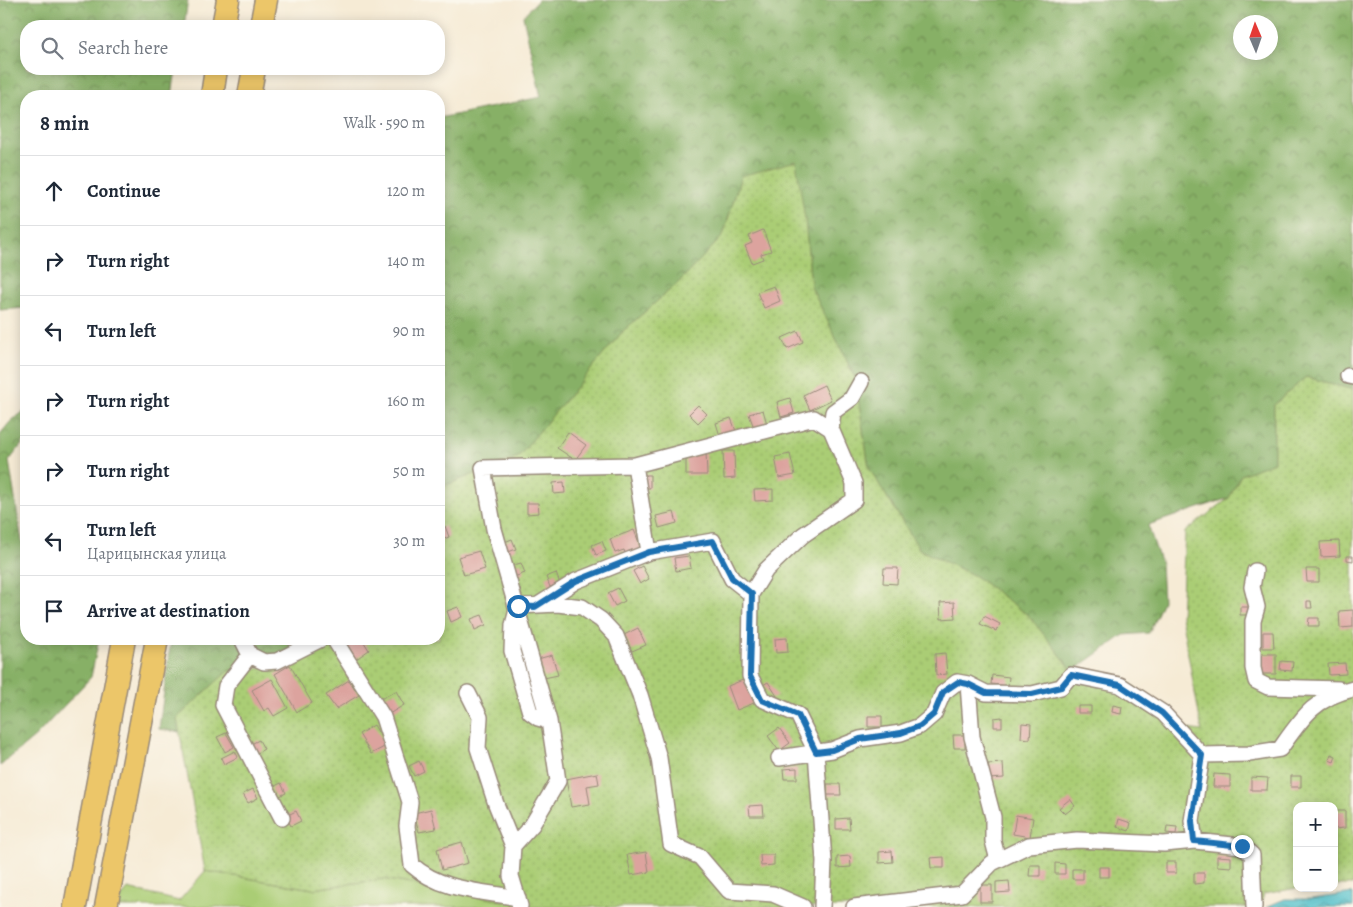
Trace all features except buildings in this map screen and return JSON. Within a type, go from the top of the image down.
[{"type":"highway","points":[[224,20],[228,0]]},
{"type":"highway","points":[[262,20],[266,0]]},
{"type":"highway","points":[[213,90],[215,75]]},
{"type":"highway","points":[[250,90],[253,75]]},
{"type":"highway","points":[[75,907],[109,730],[123,645]]},
{"type":"highway","points":[[106,907],[140,737],[156,645]]},
{"type":"street","points":[[822,907],[824,861],[816,752],[798,715],[762,700],[750,676],[752,594],[766,570],[803,535],[854,500],[854,483],[831,429],[833,412],[852,398],[860,382]]},
{"type":"street","points":[[513,846],[532,825],[558,781],[549,721],[518,606],[494,530],[484,468],[635,465],[814,418],[831,429]]},
{"type":"street","points":[[635,465],[649,552]]},
{"type":"street","points":[[535,607],[576,581],[649,552],[713,541],[732,578],[752,594]]},
{"type":"street","points":[[1255,572],[1252,587],[1256,607],[1253,621],[1253,668],[1256,681],[1268,686],[1352,689]]},
{"type":"street","points":[[518,606],[535,607],[558,604],[582,607],[601,620],[616,636],[640,696],[659,758],[671,844],[700,857],[729,891],[773,894],[803,907]]},
{"type":"street","points":[[245,645],[250,655],[264,662],[277,661],[309,645]]},
{"type":"street","points":[[338,645],[383,717],[410,802],[407,826],[412,865],[424,876],[444,885],[519,902],[511,876],[513,846],[496,804],[478,748],[480,717],[468,694]]},
{"type":"street","points":[[250,655],[226,686],[222,705],[282,818]]},
{"type":"street","points":[[780,758],[832,750],[860,739],[901,733],[920,726],[934,714],[943,692],[958,682],[968,684],[986,693],[1032,694],[1061,687],[1071,675],[1120,685],[1162,713],[1202,755],[1248,754],[1280,748],[1301,720],[1324,698],[1352,689]]},
{"type":"street","points":[[968,684],[972,737],[993,817],[993,841],[998,860]]},
{"type":"street","points":[[1194,841],[1192,821],[1202,755]]},
{"type":"street","points":[[854,907],[962,894],[992,863],[1029,845],[1077,840],[1164,844],[1194,841],[1242,846],[1252,855],[1254,907]]},
{"type":"green space","points":[[0,0],[188,0],[185,20],[20,20],[20,75],[175,75],[173,90],[20,90],[20,308],[0,310]]},
{"type":"green space","points":[[538,0],[1353,0],[1353,390],[1306,377],[1274,405],[1274,462],[1241,475],[1229,498],[1148,525],[1161,564],[1163,601],[1149,633],[1124,635],[1073,671],[1029,616],[975,576],[920,550],[869,468],[855,378],[811,287],[805,219],[741,176],[723,236],[679,282],[623,331],[518,457],[445,486],[445,117],[541,97],[523,16]]},
{"type":"green space","points":[[796,161],[805,219],[811,287],[855,378],[869,468],[920,550],[975,576],[1029,616],[1073,671],[1129,683],[1186,729],[1202,731],[1181,616],[1185,532],[1229,498],[1241,475],[1274,462],[1274,405],[1306,377],[1353,390],[1353,885],[1338,885],[1338,802],[1293,802],[1293,889],[1264,894],[1260,907],[515,907],[515,903],[383,879],[313,889],[205,871],[177,718],[228,671],[256,669],[287,662],[322,645],[445,645],[445,486],[518,457],[623,331],[679,282],[723,236],[741,176]]},
{"type":"green space","points":[[20,414],[20,447],[9,461],[20,530],[20,645],[98,645],[91,677],[36,736],[0,766],[0,434],[11,421]]},
{"type":"green space","points":[[170,645],[322,645],[287,662],[228,671],[177,718],[180,732],[159,729]]},
{"type":"green space","points":[[205,871],[313,889],[383,879],[515,903],[515,907],[113,907],[128,889],[179,901]]},
{"type":"water","points":[[1353,893],[1353,907],[1266,907],[1285,899],[1312,899]]},
{"type":"route","points":[[518,606],[535,607],[576,581],[649,552],[713,541],[732,578],[752,594],[750,676],[762,700],[798,715],[816,752],[832,750],[860,739],[901,733],[920,726],[934,714],[943,692],[958,682],[968,684],[986,693],[1032,694],[1061,687],[1071,675],[1120,685],[1162,713],[1190,740],[1202,755],[1192,821],[1194,841],[1242,846]]}]
